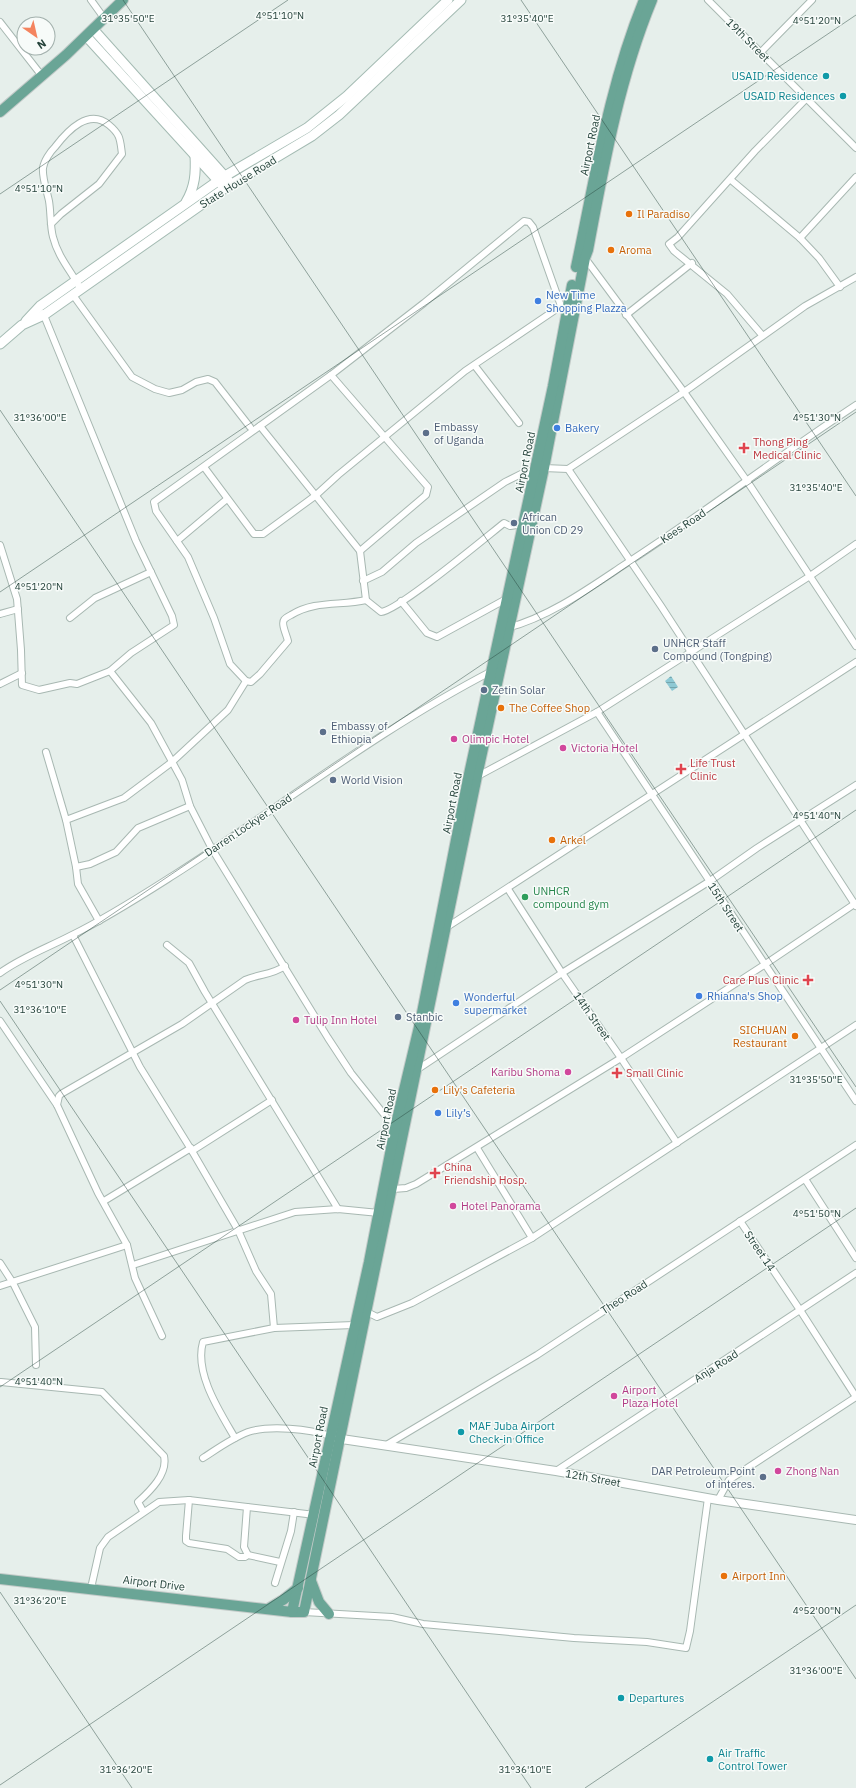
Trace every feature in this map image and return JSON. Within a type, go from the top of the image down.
[{"type":"main road","points":[[0,112],[42,76],[123,0]]},
{"type":"main road","points":[[358,92],[408,37],[448,0]]},
{"type":"main road","points":[[0,344],[22,325],[186,203],[222,178],[276,153],[307,128],[358,92],[414,45],[461,0]]},
{"type":"main road","name":"Airport Road","points":[[292,1612],[366,1312],[393,1189],[414,1069],[473,778],[585,258],[588,250],[607,139],[624,53],[644,0]]},
{"type":"main road","name":"Airport Road","points":[[304,1612],[354,1325],[379,1213],[395,1128],[414,1069],[447,928],[492,671],[505,628],[508,598],[524,524],[540,469],[564,308],[607,139],[631,56],[652,0]]},
{"type":"main road","points":[[89,32],[229,186]]},
{"type":"main road","points":[[131,78],[195,155],[222,178]]},
{"type":"main road","name":"State House Road","points":[[42,311],[73,295],[78,284],[229,186],[276,153]]},
{"type":"main road","points":[[186,203],[193,188],[196,173],[195,155]]},
{"type":"main road","name":"Airport Drive","points":[[0,1579],[91,1588],[292,1612],[304,1612]]},
{"type":"main road","points":[[310,1580],[319,1602],[329,1614]]},
{"type":"main road","points":[[268,1609],[283,1600],[298,1588]]},
{"type":"street","points":[[91,0],[104,18]]},
{"type":"street","name":"19th Street","points":[[708,0],[762,52],[806,99],[856,148]]},
{"type":"street","points":[[762,52],[812,0]]},
{"type":"street","points":[[0,22],[42,76]]},
{"type":"street","points":[[408,37],[414,45]]},
{"type":"street","points":[[762,336],[727,294],[692,264],[674,251],[669,244],[678,237],[731,180],[755,151],[806,99]]},
{"type":"street","points":[[51,224],[60,214],[99,184],[122,154],[118,133],[103,120],[89,118],[78,124],[61,139],[50,153],[43,168],[51,211],[51,224],[53,237],[59,254],[78,284]]},
{"type":"street","points":[[800,238],[856,177]]},
{"type":"street","points":[[731,180],[800,238],[819,258],[840,287]]},
{"type":"street","points":[[204,467],[254,534],[259,535],[315,496],[338,475],[386,438],[458,378],[564,308],[533,227],[529,222],[524,221],[424,303],[332,375],[154,502],[156,511],[188,557],[214,618],[228,660],[246,681],[251,682],[260,674],[288,641],[283,623],[284,619],[298,610],[315,605],[349,603],[366,600]]},
{"type":"street","points":[[585,258],[684,392],[747,481],[856,646]]},
{"type":"street","points":[[626,315],[692,264]]},
{"type":"street","points":[[363,581],[382,572],[416,543],[505,482],[540,469],[568,469],[684,392],[805,306],[855,279]]},
{"type":"street","points":[[73,295],[132,377],[155,389],[169,393],[182,390],[196,382],[208,379],[214,382],[222,390],[250,427]]},
{"type":"street","points":[[0,545],[11,576],[18,609],[22,684],[39,690],[70,682],[77,684],[110,672],[131,653],[174,625],[172,616],[136,541],[42,311]]},
{"type":"street","points":[[475,366],[519,423]]},
{"type":"street","points":[[332,375],[428,487],[426,495],[360,551]]},
{"type":"street","name":"Kees Road","points":[[505,628],[532,620],[588,588],[747,481],[856,405]]},
{"type":"street","points":[[260,426],[360,551],[366,600],[381,612],[385,612],[401,602],[448,568],[504,523],[510,526],[524,524]]},
{"type":"street","points":[[393,1189],[406,1188],[416,1184],[477,1148],[621,1058],[856,904],[692,652],[568,469]]},
{"type":"street","points":[[177,541],[227,499]]},
{"type":"street","points":[[473,778],[597,712],[810,576],[856,544]]},
{"type":"street","points":[[70,618],[95,598],[151,572]]},
{"type":"street","points":[[401,602],[427,633],[437,637],[508,598]]},
{"type":"street","points":[[0,614],[18,609]]},
{"type":"street","points":[[447,928],[856,662]]},
{"type":"street","name":"Darren Lockyer Road","points":[[0,973],[34,952],[73,935],[99,921],[173,876],[394,728],[451,692],[492,671]]},
{"type":"street","points":[[0,684],[22,672]]},
{"type":"street","points":[[110,672],[151,723],[182,780],[190,806],[212,849],[351,1073],[395,1128]]},
{"type":"street","points":[[66,820],[124,798],[172,762],[228,710],[246,681]]},
{"type":"street","name":"15th Street","points":[[597,712],[653,794],[680,838],[710,881],[764,965],[856,1101]]},
{"type":"street","points":[[46,752],[66,820],[78,884],[99,921]]},
{"type":"street","points":[[414,1069],[562,973],[710,881],[856,785]]},
{"type":"street","points":[[76,867],[90,864],[116,852],[138,828],[165,818],[190,806]]},
{"type":"street","name":"14th Street","points":[[508,889],[562,973],[621,1058],[677,1143]]},
{"type":"street","points":[[73,935],[146,1078],[192,1150],[238,1230],[256,1271],[271,1294],[274,1328]]},
{"type":"street","points":[[167,945],[189,963],[338,1209]]},
{"type":"street","points":[[57,1105],[61,1094],[117,1060],[133,1053],[182,1024],[245,980],[255,976],[269,975],[285,966]]},
{"type":"street","points":[[0,1021],[57,1105],[127,1245],[135,1278],[162,1336]]},
{"type":"street","points":[[366,1312],[376,1317],[412,1303],[532,1238],[856,1025]]},
{"type":"street","points":[[104,1201],[192,1150],[272,1100]]},
{"type":"street","name":"Theo Road","points":[[388,1444],[537,1355],[856,1145]]},
{"type":"street","points":[[477,1148],[532,1238]]},
{"type":"street","points":[[805,1179],[856,1258]]},
{"type":"street","points":[[133,1265],[198,1245],[238,1230],[295,1212],[338,1209],[379,1213]]},
{"type":"street","name":"Street 14","points":[[740,1221],[856,1397]]},
{"type":"street","points":[[0,1286],[127,1245]]},
{"type":"street","points":[[0,1263],[13,1283],[35,1327],[36,1365]]},
{"type":"street","name":"Anja Road","points":[[556,1471],[856,1273]]},
{"type":"street","points":[[235,1438],[213,1399],[204,1376],[202,1344],[204,1341],[274,1328],[354,1325]]},
{"type":"street","points":[[1,1382],[102,1392],[164,1456],[165,1463],[159,1479],[138,1502],[143,1511]]},
{"type":"street","points":[[718,1500],[729,1480],[856,1397]]},
{"type":"street","points":[[203,1458],[235,1438],[256,1430],[282,1429],[309,1431],[335,1438]]},
{"type":"street","name":"12th Street","points":[[335,1438],[388,1444],[556,1471],[718,1500],[856,1520]]},
{"type":"street","points":[[304,1612],[392,1617],[423,1624],[574,1638],[648,1642],[686,1648],[690,1631],[708,1498]]},
{"type":"street","points":[[189,1500],[186,1541],[189,1543],[227,1549],[239,1557],[245,1557],[248,1555],[280,1562]]},
{"type":"street","points":[[91,1588],[100,1548],[108,1537],[143,1511],[159,1502],[189,1500],[315,1515]]},
{"type":"street","points":[[247,1507],[244,1547],[248,1555]]},
{"type":"street","points":[[275,1583],[280,1562],[291,1531],[294,1512]]},
{"type":"water","points":[[671,676],[678,687],[672,691],[665,681]]},
{"type":"place","name":"USAID Residence","points":[[826,76]]},
{"type":"place","name":"USAID Residences","points":[[843,96]]},
{"type":"place","name":"Il Paradiso","points":[[629,214]]},
{"type":"place","name":"Aroma","points":[[611,250]]},
{"type":"place","name":"New Time Shopping Plazza","points":[[538,301]]},
{"type":"place","name":"Bakery","points":[[557,428]]},
{"type":"place","name":"Embassy of Uganda","points":[[426,433]]},
{"type":"place","name":"Thong Ping Medical Clinic","points":[[744,448]]},
{"type":"place","name":"African Union CD 29","points":[[514,523]]},
{"type":"place","name":"UNHCR Staff Compound (Tongping)","points":[[655,649]]},
{"type":"place","name":"Zetin Solar","points":[[484,690]]},
{"type":"place","name":"The Coffee Shop","points":[[501,708]]},
{"type":"place","name":"Embassy of Ethiopia","points":[[323,732]]},
{"type":"place","name":"Olimpic Hotel","points":[[454,739]]},
{"type":"place","name":"Victoria Hotel","points":[[563,748]]},
{"type":"place","name":"Life Trust Clinic","points":[[681,769]]},
{"type":"place","name":"World Vision","points":[[333,780]]},
{"type":"place","name":"Arkel","points":[[552,840]]},
{"type":"place","name":"UNHCR compound gym","points":[[525,897]]},
{"type":"place","name":"Care Plus Clinic","points":[[808,980]]},
{"type":"place","name":"Rhianna's Shop","points":[[699,996]]},
{"type":"place","name":"Wonderful supermarket","points":[[456,1003]]},
{"type":"place","name":"Stanbic","points":[[398,1017]]},
{"type":"place","name":"Tulip Inn Hotel","points":[[296,1020]]},
{"type":"place","name":"SICHUAN Restaurant","points":[[795,1036]]},
{"type":"place","name":"Karibu Shoma","points":[[568,1072]]},
{"type":"place","name":"Small Clinic","points":[[617,1073]]},
{"type":"place","name":"Lily's Cafeteria","points":[[435,1090]]},
{"type":"place","name":"Lily’s","points":[[438,1113]]},
{"type":"place","name":"China Friendship Hosp.","points":[[435,1173]]},
{"type":"place","name":"Hotel Panorama","points":[[453,1206]]},
{"type":"place","name":"Airport Plaza Hotel","points":[[614,1396]]},
{"type":"place","name":"MAF Juba Airport Check-in Office","points":[[461,1432]]},
{"type":"place","name":"Zhong Nan","points":[[778,1471]]},
{"type":"place","name":"DAR Petroleum.Point of interes.","points":[[763,1477]]},
{"type":"place","name":"Airport Inn","points":[[724,1576]]},
{"type":"place","name":"Departures","points":[[621,1698]]},
{"type":"place","name":"Air Traffic Control Tower","points":[[710,1759]]}]
